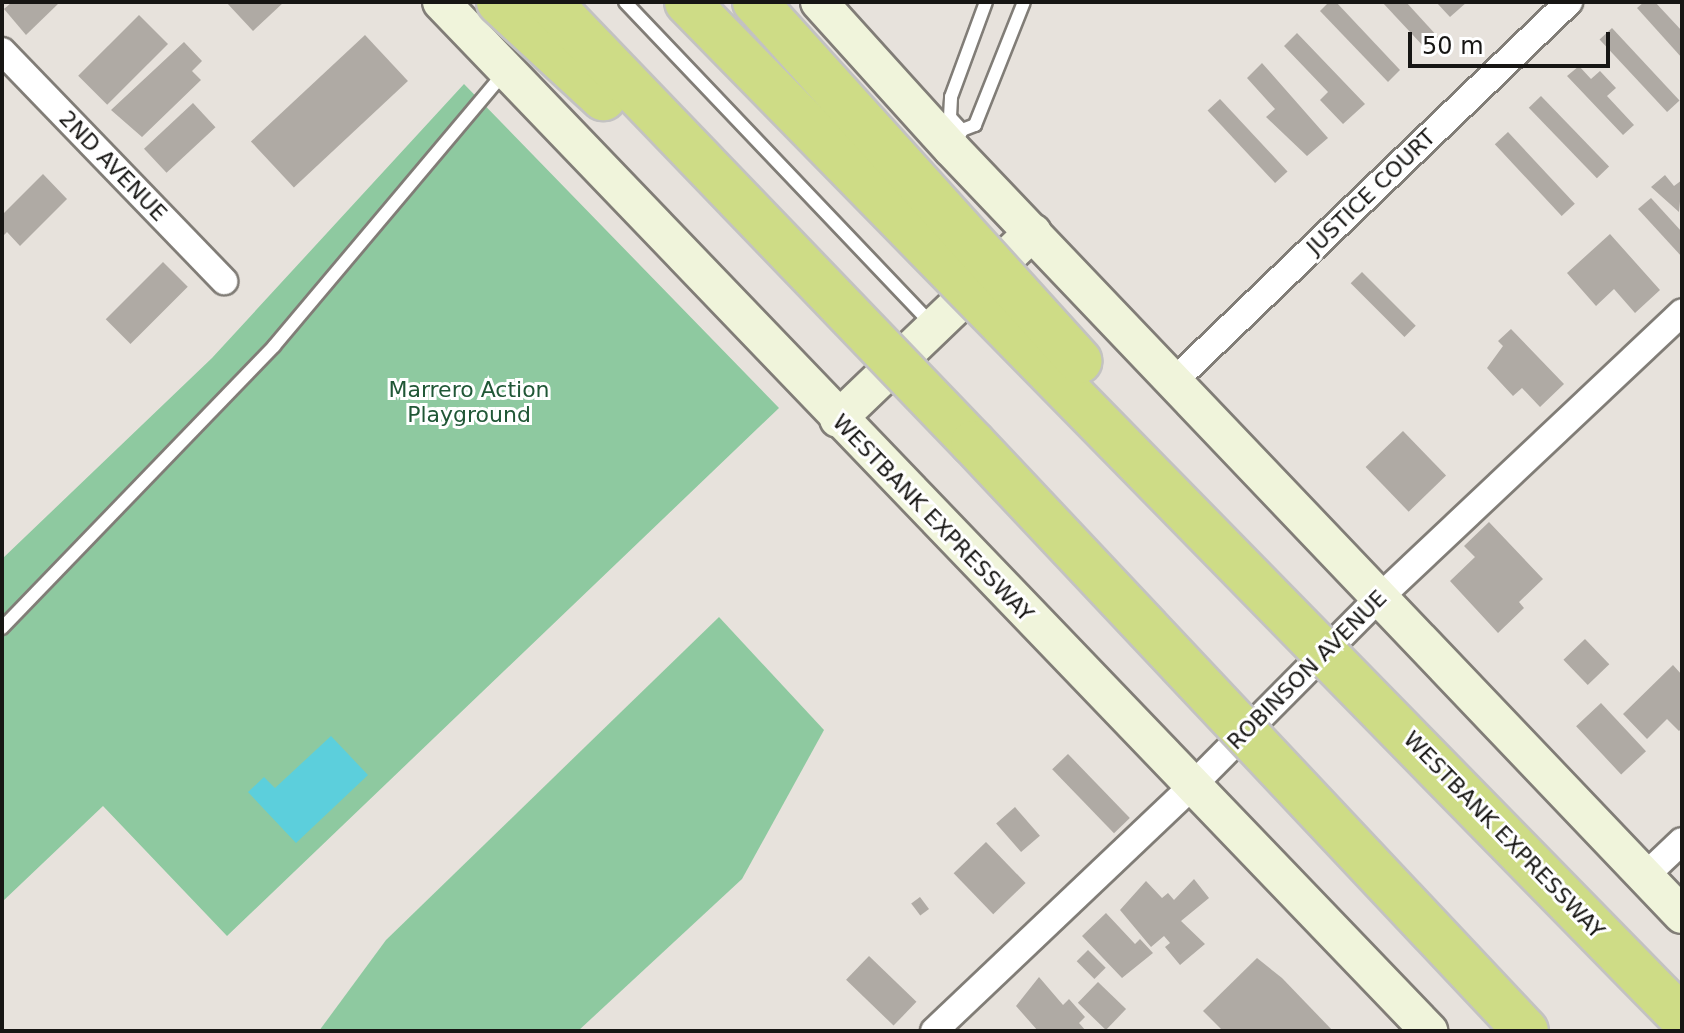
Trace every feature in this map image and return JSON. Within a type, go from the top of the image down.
[{"type":"highway","points":[[499,2],[973,443]]},
{"type":"highway","points":[[549,2],[973,443],[1526,1031]]},
{"type":"highway","name":"WESTBANK EXPRESSWAY","points":[[687,2],[1682,1018]]},
{"type":"highway","points":[[755,2],[1220,517],[1252,577]]},
{"type":"main road","name":"WESTBANK EXPRESSWAY","points":[[441,2],[838,419],[1429,1031]]},
{"type":"main road","points":[[506,71],[578,2]]},
{"type":"main road","points":[[819,2],[957,139],[1033,232],[1173,382],[1682,915]]},
{"type":"main road","points":[[838,419],[1033,232]]},
{"type":"street","name":"JUSTICE COURT","points":[[1173,382],[1569,2]]},
{"type":"street","name":"2ND AVENUE","points":[[2,51],[224,281]]},
{"type":"street","name":"ROBINSON AVENUE","points":[[934,1031],[1193,785],[1380,597],[1682,312]]},
{"type":"street","points":[[1644,877],[1682,841]]},
{"type":"lane","points":[[625,2],[934,327]]},
{"type":"lane","points":[[986,2],[951,97],[950,117],[957,139],[975,125],[1024,2]]},
{"type":"lane","points":[[2,628],[274,346],[506,71]]},
{"type":"green space","name":"Marrero Action Playground","points":[[464,84],[779,408],[227,936],[103,806],[2,902],[2,559],[212,358]]},
{"type":"green space","points":[[719,617],[824,730],[742,879],[578,1031],[319,1031],[386,940]]},
{"type":"water","points":[[331,736],[368,775],[296,843],[248,792],[264,777],[275,788]]},
{"type":"building","points":[[12,2],[60,2],[26,35],[4,9]]},
{"type":"building","points":[[226,2],[284,2],[253,31]]},
{"type":"building","points":[[1329,2],[1336,2],[1400,70],[1388,82],[1320,11]]},
{"type":"building","points":[[1382,2],[1406,2],[1438,37],[1425,48]]},
{"type":"building","points":[[1436,2],[1467,2],[1450,17]]},
{"type":"building","points":[[1644,2],[1655,2],[1682,31],[1682,58],[1637,8]]},
{"type":"building","points":[[139,15],[168,44],[107,105],[78,76]]},
{"type":"building","points":[[1612,28],[1680,100],[1667,112],[1600,40]]},
{"type":"building","points":[[1297,33],[1365,104],[1343,124],[1320,100],[1328,92],[1284,46]]},
{"type":"building","points":[[365,35],[408,81],[294,187],[251,141]]},
{"type":"building","points":[[184,42],[202,61],[192,71],[201,80],[142,137],[111,110]]},
{"type":"building","points":[[1262,63],[1328,138],[1307,156],[1266,117],[1275,109],[1247,78]]},
{"type":"building","points":[[1579,66],[1591,79],[1600,71],[1616,88],[1607,96],[1634,125],[1623,135],[1567,76]]},
{"type":"building","points":[[1541,96],[1609,166],[1597,178],[1529,108]]},
{"type":"building","points":[[1220,99],[1288,171],[1275,183],[1208,111]]},
{"type":"building","points":[[193,103],[216,127],[167,173],[144,149]]},
{"type":"building","points":[[1508,132],[1575,204],[1562,216],[1495,144]]},
{"type":"building","points":[[43,174],[67,199],[20,246],[7,232],[2,237],[2,215]]},
{"type":"building","points":[[1665,175],[1674,186],[1682,180],[1679,212],[1651,187]]},
{"type":"building","points":[[1651,198],[1682,232],[1682,257],[1638,209]]},
{"type":"building","points":[[1610,234],[1660,290],[1635,313],[1614,289],[1596,306],[1567,273]]},
{"type":"building","points":[[163,262],[188,287],[130,344],[106,319]]},
{"type":"building","points":[[1362,272],[1416,326],[1404,337],[1351,283]]},
{"type":"building","points":[[1511,329],[1564,384],[1540,407],[1522,388],[1513,396],[1487,368],[1503,346],[1498,341]]},
{"type":"building","points":[[1403,431],[1446,476],[1409,512],[1366,467]]},
{"type":"building","points":[[1489,522],[1543,579],[1519,602],[1524,608],[1498,633],[1450,581],[1475,557],[1464,546]]},
{"type":"building","points":[[1585,639],[1609,664],[1588,685],[1563,660]]},
{"type":"building","points":[[1673,665],[1682,675],[1682,728],[1679,731],[1667,719],[1647,739],[1623,714]]},
{"type":"building","points":[[1601,703],[1646,751],[1621,774],[1576,726]]},
{"type":"building","points":[[1068,754],[1130,818],[1114,833],[1052,769]]},
{"type":"building","points":[[1015,807],[1040,836],[1021,852],[996,823]]},
{"type":"building","points":[[986,842],[1026,883],[993,914],[954,873]]},
{"type":"building","points":[[1194,879],[1209,898],[1181,921],[1205,944],[1180,965],[1165,947],[1170,943],[1164,936],[1151,947],[1120,910],[1146,881],[1162,898],[1168,893],[1174,900]]},
{"type":"building","points":[[920,897],[929,909],[920,916],[911,904]]},
{"type":"building","points":[[1106,913],[1135,944],[1140,939],[1153,953],[1122,978],[1082,936]]},
{"type":"building","points":[[1088,950],[1106,968],[1094,979],[1077,961]]},
{"type":"building","points":[[869,956],[916,1002],[894,1026],[846,980]]},
{"type":"building","points":[[1257,958],[1282,978],[1333,1031],[1223,1031],[1203,1011]]},
{"type":"building","points":[[1039,977],[1063,1005],[1069,999],[1085,1017],[1079,1023],[1086,1031],[1038,1031],[1016,1006]]},
{"type":"building","points":[[1098,982],[1126,1009],[1106,1030],[1078,1003]]}]
